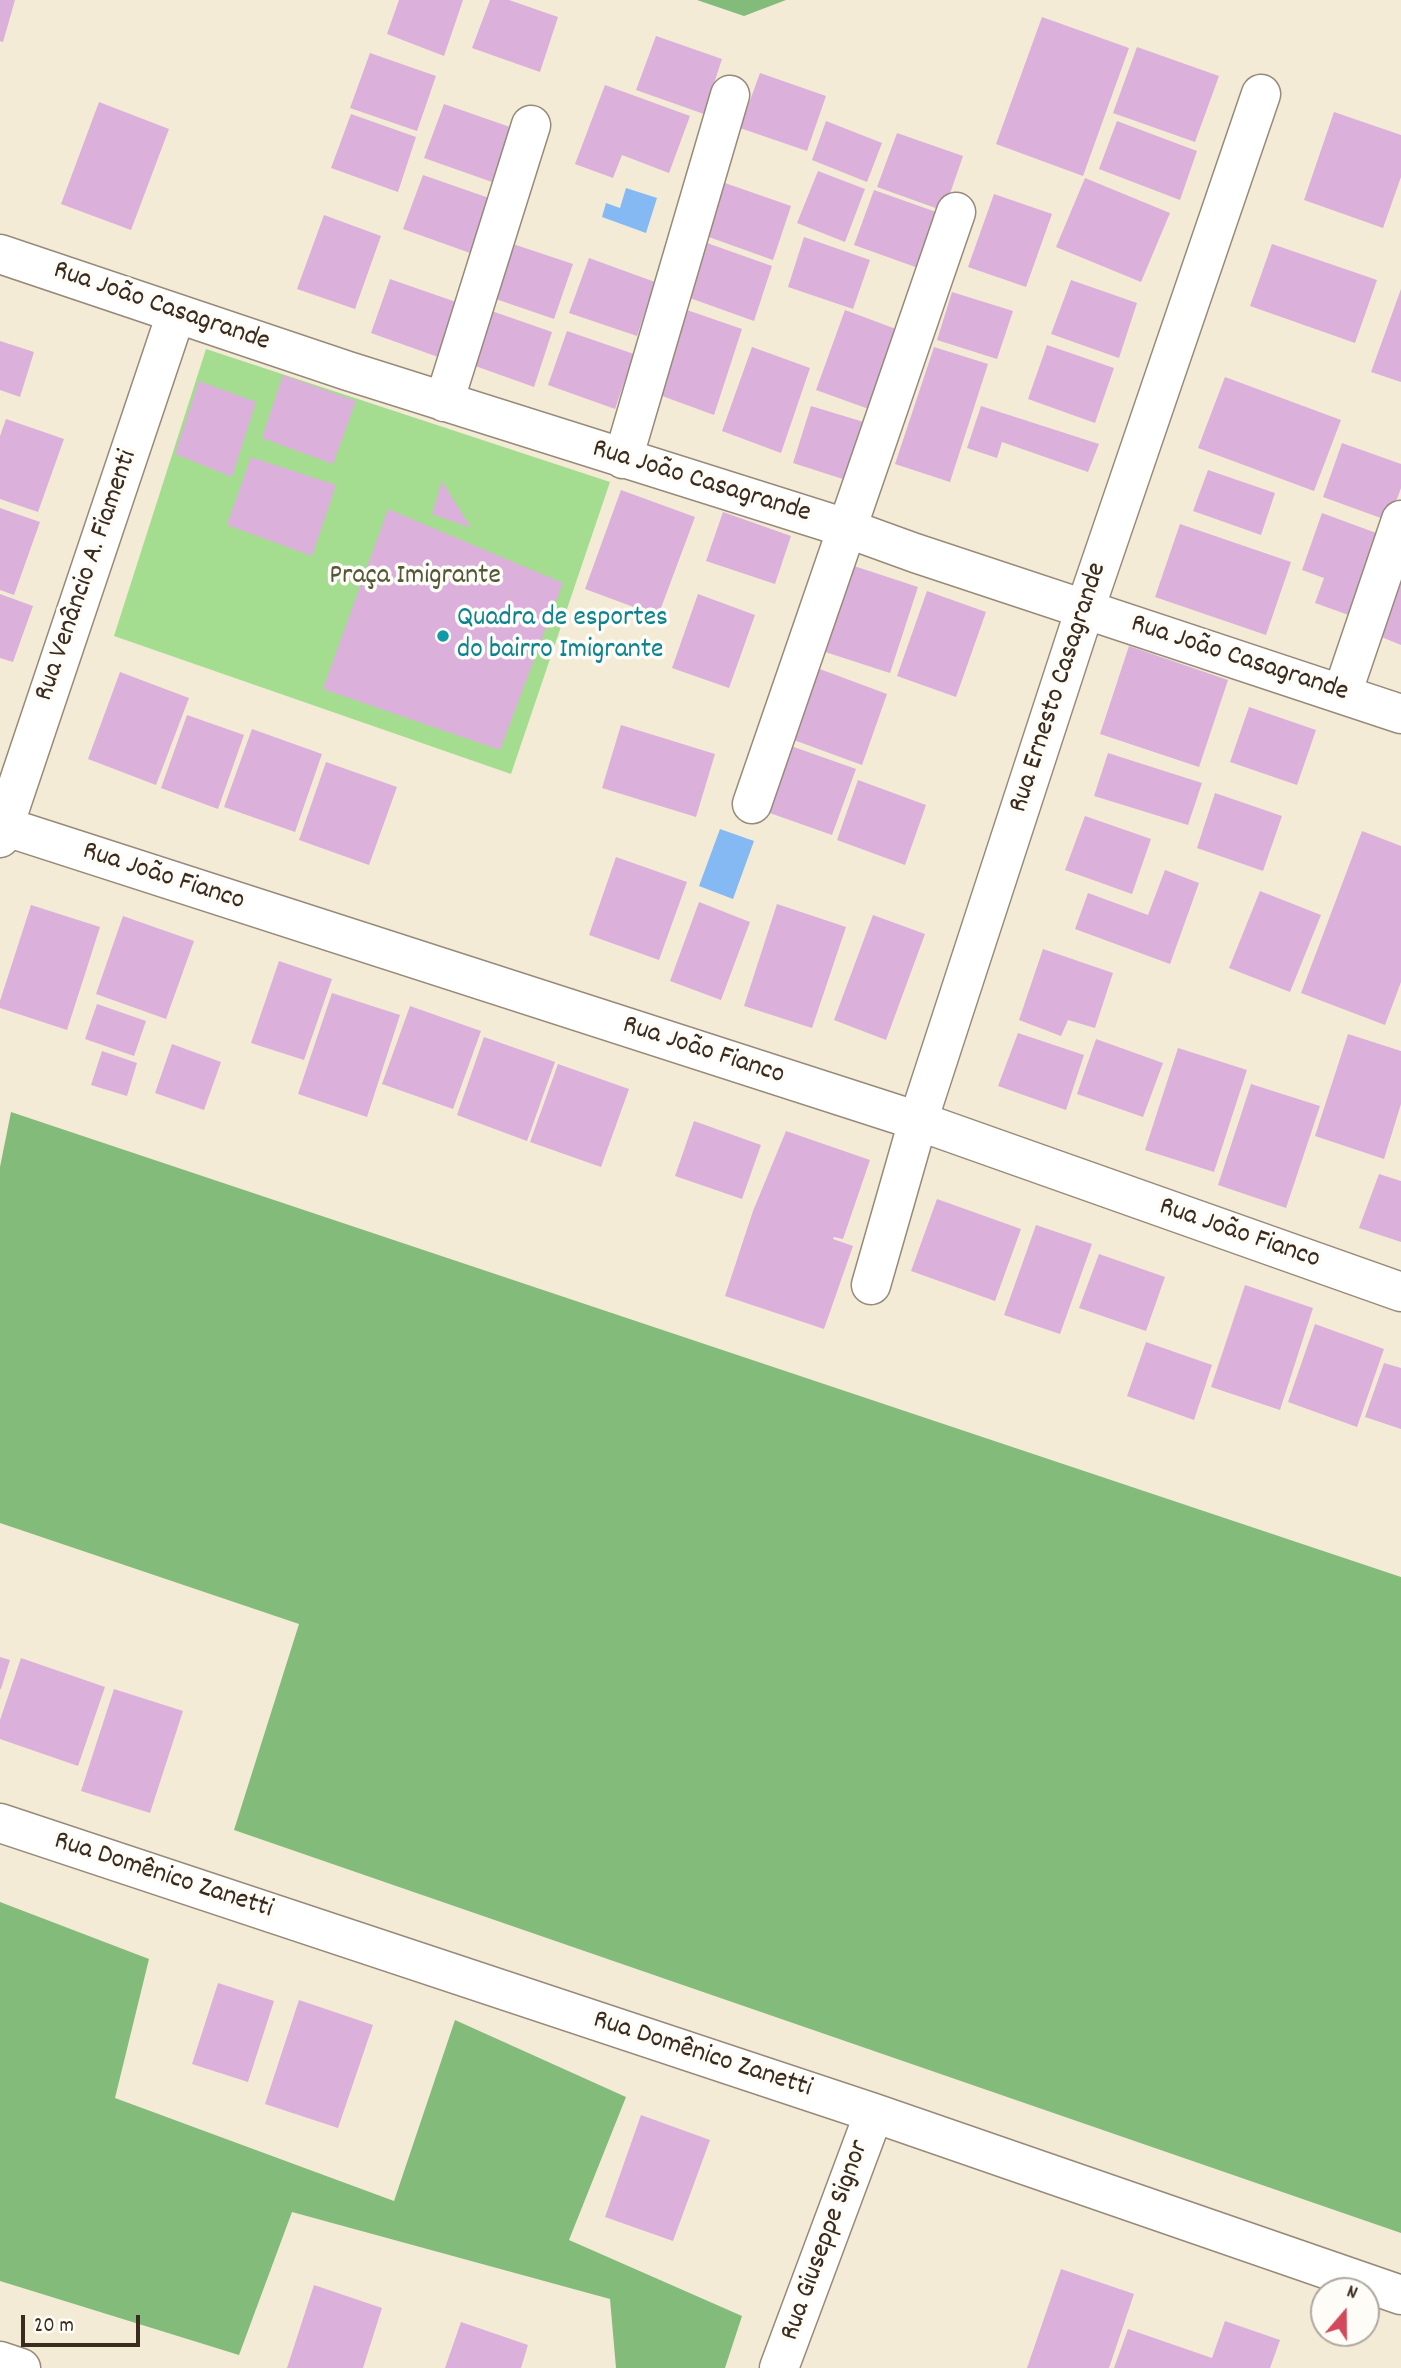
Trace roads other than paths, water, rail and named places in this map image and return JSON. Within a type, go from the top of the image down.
[{"type":"street","name":"Rua Ernesto Casagrande","points":[[871,1285],[918,1121],[1085,609],[1261,94]]},
{"type":"street","points":[[623,458],[730,95]]},
{"type":"street","points":[[444,402],[531,125]]},
{"type":"street","points":[[752,804],[956,212]]},
{"type":"street","name":"Rua João Casagrande","points":[[0,254],[444,402],[846,528],[1401,714]]},
{"type":"street","name":"Rua Venâncio A. Fiamenti","points":[[1,830],[176,314]]},
{"type":"street","points":[[1342,694],[1401,520]]},
{"type":"street","name":"Rua João Fianco","points":[[1,830],[918,1121],[1401,1292]]},
{"type":"street","name":"Rua Domênico Zanetti","points":[[0,1823],[874,2113],[1401,2295]]},
{"type":"street","name":"Rua Giuseppe Signor","points":[[779,2368],[874,2113]]},
{"type":"street","points":[[0,2361],[21,2368]]},
{"type":"water","points":[[626,188],[657,198],[646,233],[602,217],[606,203],[620,208]]},
{"type":"water","points":[[720,829],[754,841],[733,899],[699,886]]},
{"type":"place","name":"Quadra de esportes do bairro Imigrante","points":[[443,636]]},
{"type":"park label","name":"Praça Imigrante","points":[[415,578]]}]
